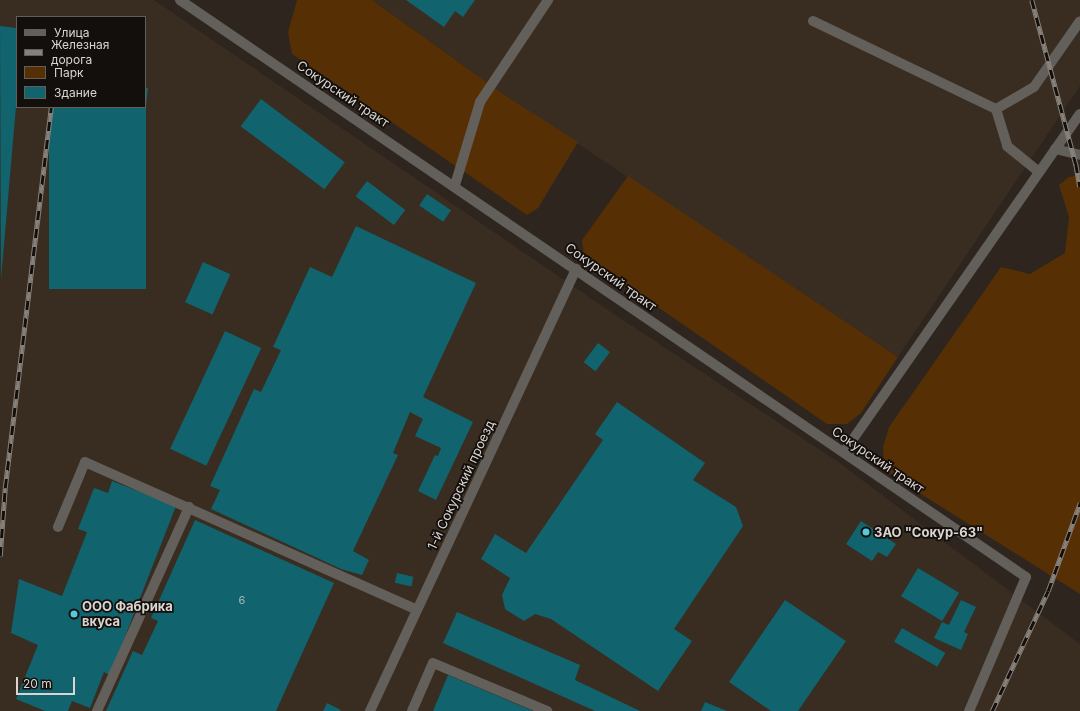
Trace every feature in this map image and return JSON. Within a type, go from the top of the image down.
[{"type":"street","name":"Сокурский тракт","points":[[180,0],[455,186],[1026,577],[969,711]]},
{"type":"street","points":[[455,186],[480,102],[548,0]]},
{"type":"street","points":[[813,21],[996,109],[1007,146],[1039,172]]},
{"type":"street","points":[[996,109],[1034,87],[1080,21]]},
{"type":"street","points":[[844,452],[1080,114]]},
{"type":"street","points":[[1055,149],[1080,155]]},
{"type":"street","name":"1-й Сокурский проезд","points":[[370,711],[576,269]]},
{"type":"street","points":[[58,527],[86,462],[417,610]]},
{"type":"street","points":[[97,711],[188,507]]},
{"type":"street","points":[[412,711],[433,663],[547,711]]},
{"type":"shaded area","points":[[0,0],[154,0],[614,314],[837,461],[1080,644],[1080,711],[0,711]]},
{"type":"shaded area","points":[[372,0],[1080,0],[1080,86],[898,357],[506,96]]},
{"type":"green space","points":[[297,0],[372,0],[506,96],[578,142],[538,208],[527,215],[292,54],[288,32]]},
{"type":"green space","points":[[1080,175],[1080,594],[894,477],[884,466],[883,447],[889,427],[1001,267],[1030,274],[1065,253],[1069,217],[1059,185],[1069,177]]},
{"type":"green space","points":[[628,176],[898,357],[861,413],[847,424],[827,424],[584,256],[582,240]]},
{"type":"building","points":[[406,0],[475,0],[463,17],[455,11],[444,27]]},
{"type":"building","points":[[0,26],[16,28],[16,106],[1,279]]},
{"type":"building","points":[[146,88],[148,88],[146,106]]},
{"type":"building","points":[[261,99],[345,162],[324,189],[241,126]]},
{"type":"building","points":[[49,108],[146,108],[146,289],[49,289]]},
{"type":"building","points":[[367,181],[405,210],[394,225],[356,196]]},
{"type":"building","points":[[427,194],[451,210],[443,222],[419,206]]},
{"type":"building","points":[[356,226],[476,283],[423,397],[473,422],[436,500],[418,491],[435,455],[438,456],[441,448],[415,436],[423,419],[410,412],[393,453],[398,455],[353,551],[369,560],[362,575],[341,569],[211,509],[220,490],[210,486],[254,389],[261,392],[281,350],[273,347],[310,267],[332,277]]},
{"type":"building","points":[[203,262],[230,274],[213,314],[185,302]]},
{"type":"building","points":[[225,331],[261,348],[206,466],[170,449]]},
{"type":"building","points":[[598,343],[610,352],[596,371],[584,362]]},
{"type":"building","points":[[617,402],[705,463],[693,480],[736,507],[743,526],[674,629],[692,641],[658,691],[551,619],[535,614],[524,621],[505,609],[502,595],[510,578],[481,559],[495,534],[526,553],[603,440],[595,434]]},
{"type":"building","name":"ООО Фабрика вкуса","points":[[112,481],[176,506],[110,675],[104,672],[90,708],[72,701],[68,711],[45,711],[16,699],[38,645],[11,633],[19,579],[62,596],[87,532],[78,529],[94,488],[108,493]]},
{"type":"building","points":[[195,520],[334,583],[276,711],[106,711],[133,651],[142,655],[158,621],[151,618]]},
{"type":"building","name":"ЗАО \"Сокур-63\"","points":[[861,521],[896,544],[887,557],[878,552],[872,561],[846,544]]},
{"type":"building","points":[[918,568],[959,593],[942,621],[901,596]]},
{"type":"building","points":[[397,573],[414,577],[411,587],[395,583]]},
{"type":"building","points":[[785,600],[846,641],[798,711],[771,711],[729,682]]},
{"type":"building","points":[[961,600],[976,607],[964,632],[968,634],[961,650],[934,638],[942,622],[949,625]]},
{"type":"building","points":[[457,612],[580,665],[575,680],[640,711],[595,711],[443,643]]},
{"type":"building","points":[[902,628],[945,653],[937,667],[894,642]]},
{"type":"building","points":[[448,675],[533,711],[433,711]]},
{"type":"building","points":[[705,702],[727,711],[701,711]]},
{"type":"building","points":[[327,703],[341,710],[323,711]]},
{"type":"railway","points":[[1032,0],[1076,164],[1080,187]]},
{"type":"railway","points":[[0,556],[5,488],[51,108]]},
{"type":"railway","points":[[992,711],[1048,591],[1080,503]]},
{"type":"place","name":"ЗАО \"Сокур-63\"","points":[[866,532]]},
{"type":"place","name":"ООО Фабрика вкуса","points":[[74,614]]}]
